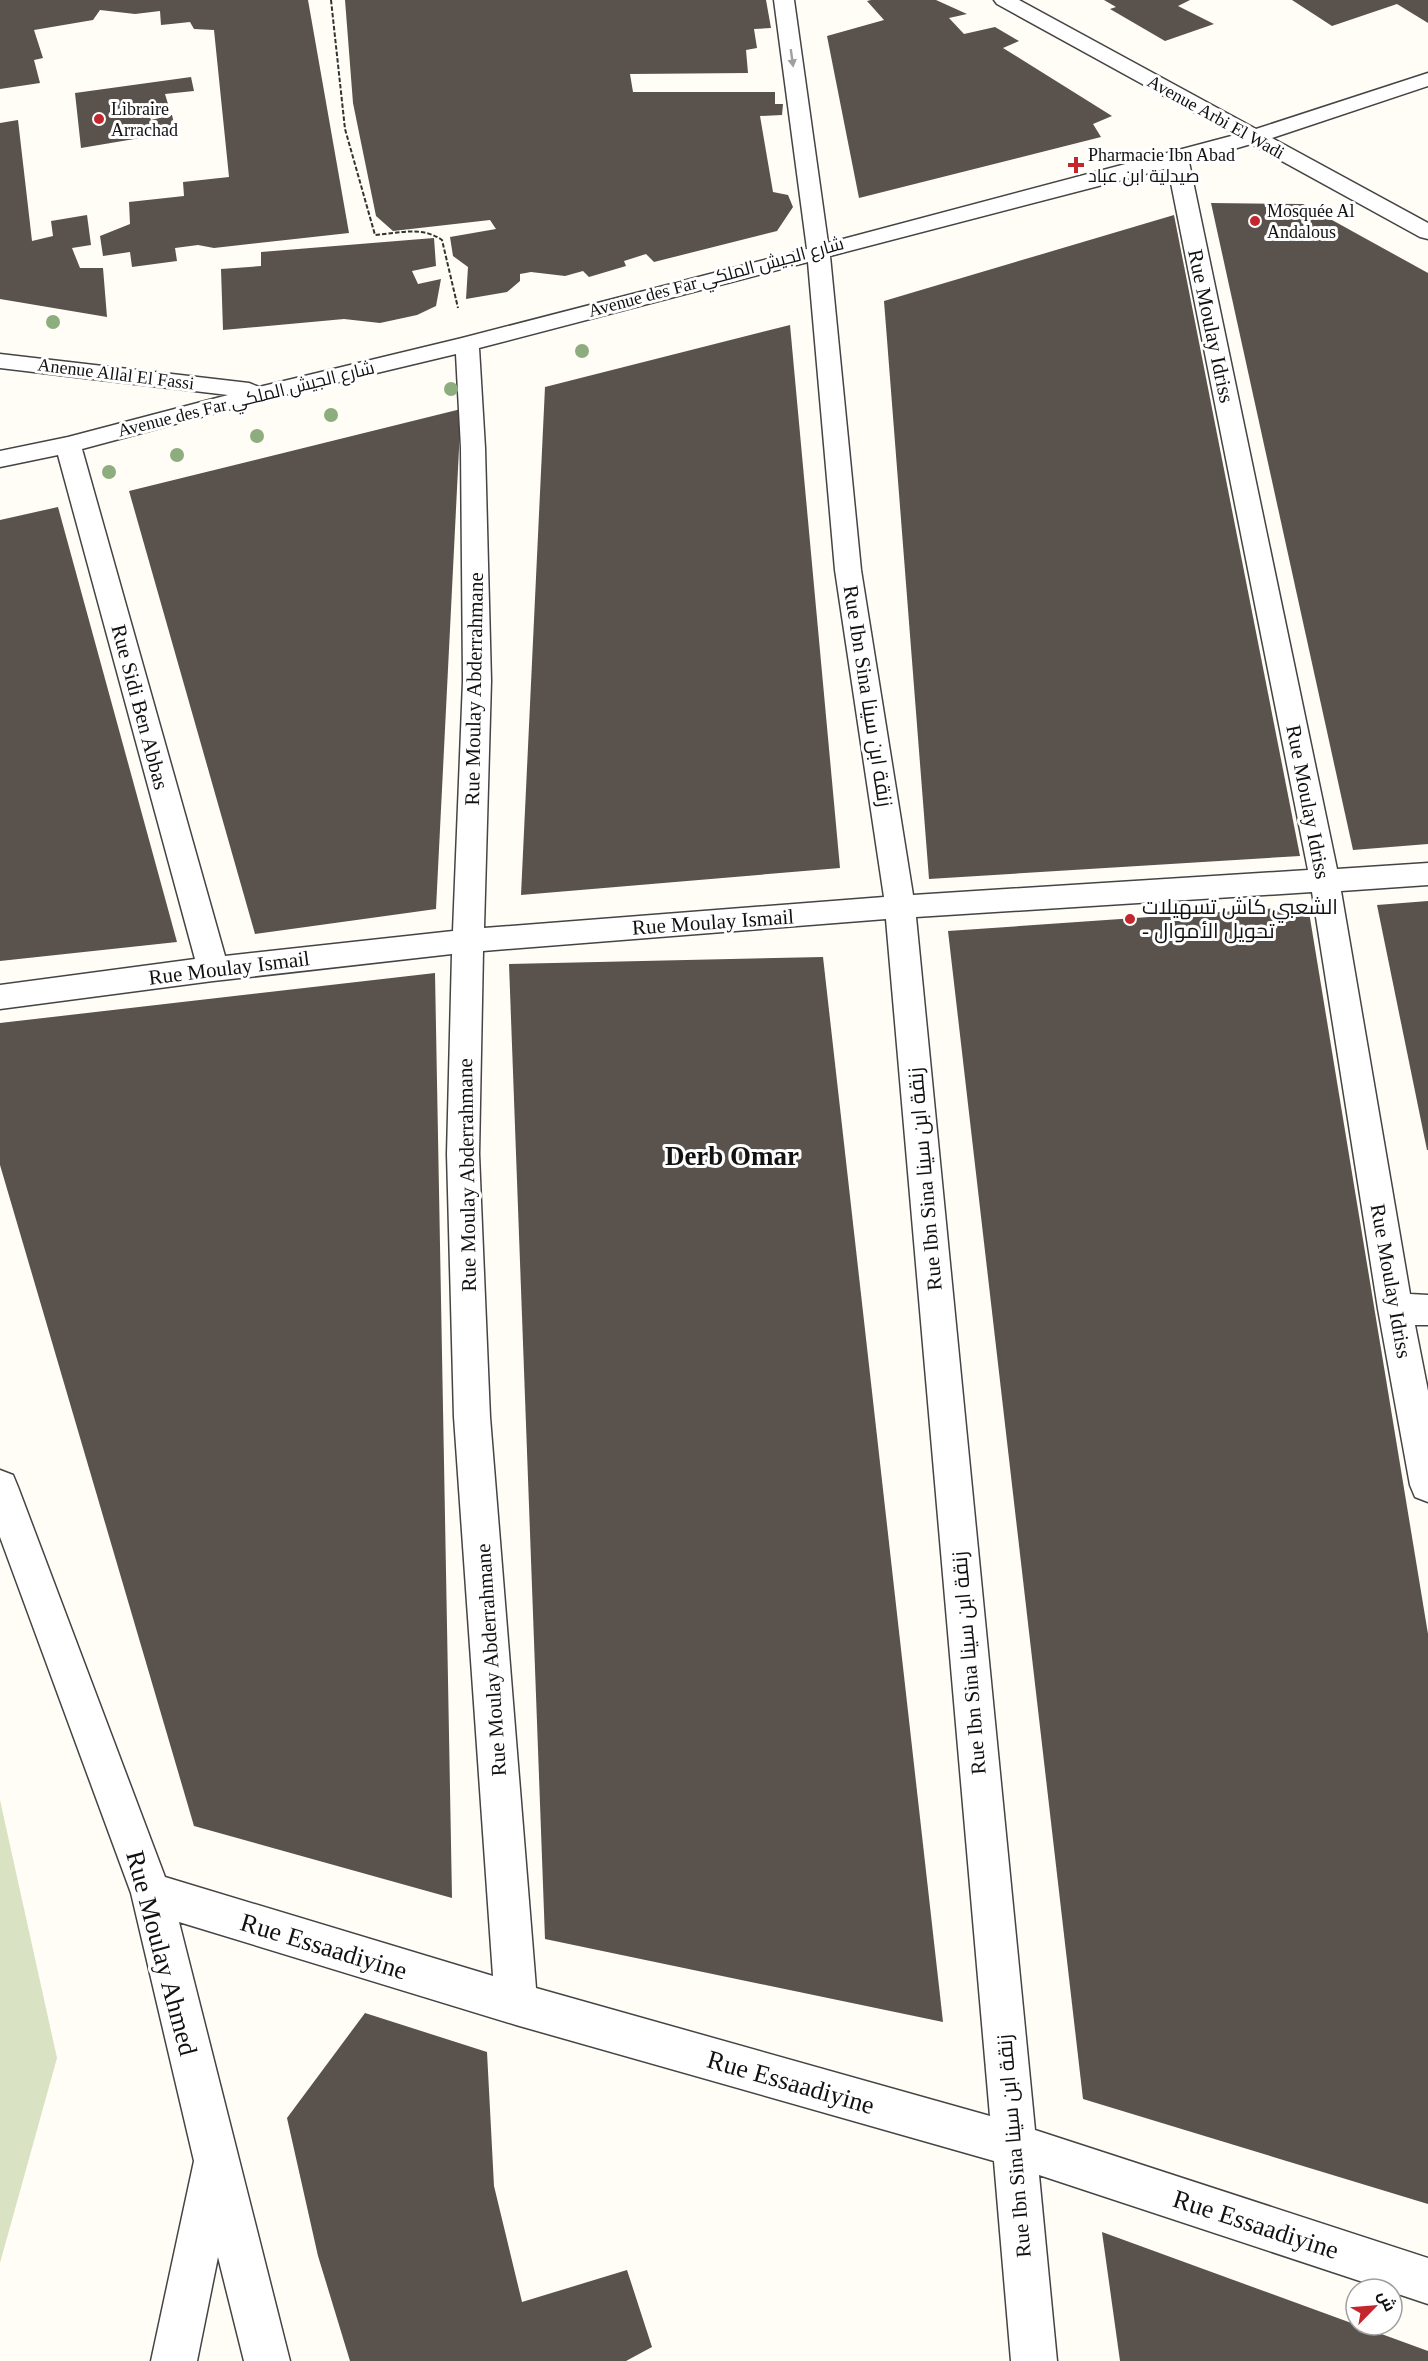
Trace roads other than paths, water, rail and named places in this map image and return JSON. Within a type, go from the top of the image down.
[{"type":"street","name":"Rue Ibn Sina زنقة ابن سينا","points":[[784,0],[818,250],[848,570],[900,907],[1034,2361]]},
{"type":"street","name":"Avenue Arbi El Wadi","points":[[1004,0],[1252,138],[1428,232]]},
{"type":"street","name":"Avenue des Far شارع الجيش الملكي","points":[[0,459],[68,445],[268,392],[467,344],[818,250],[1177,158],[1252,138],[1428,79]]},
{"type":"street","name":"Rue Moulay Idriss","points":[[1177,158],[1325,882],[1395,1309],[1428,1485]]},
{"type":"street","name":"Rue Moulay Abderrahmane","points":[[467,344],[473,448],[477,681],[463,1154],[472,1417],[516,2004]]},
{"type":"street","name":"Anenue Allal El Fassi","points":[[0,361],[268,392]]},
{"type":"street","name":"Rue Sidi Ben Abbas","points":[[68,445],[213,969]]},
{"type":"street","name":"Rue Moulay Ismail","points":[[0,997],[213,969],[468,941],[900,907],[1428,874]]},
{"type":"street","points":[[1395,1309],[1428,1310]]},
{"type":"street","name":"Rue Moulay Ahmed","points":[[0,1487],[151,1893],[267,2361]]},
{"type":"street","name":"Rue Essaadiyine","points":[[151,1893],[516,2004],[1014,2145],[1428,2281]]},
{"type":"street","points":[[174,2361],[215,2158]]},
{"type":"place","name":"Libraire Arrachad","points":[[99,119]]},
{"type":"place","name":"Pharmacie Ibn Abad صيدلية ابن عباد","points":[[1076,165]]},
{"type":"place","name":"Mosquée Al Andalous","points":[[1255,221]]},
{"type":"place","name":"الشعبي كاش تسهيلات - تحويل الأموال","points":[[1130,919]]},
{"type":"district","name":"Derb Omar","points":[[732,1156]]}]
